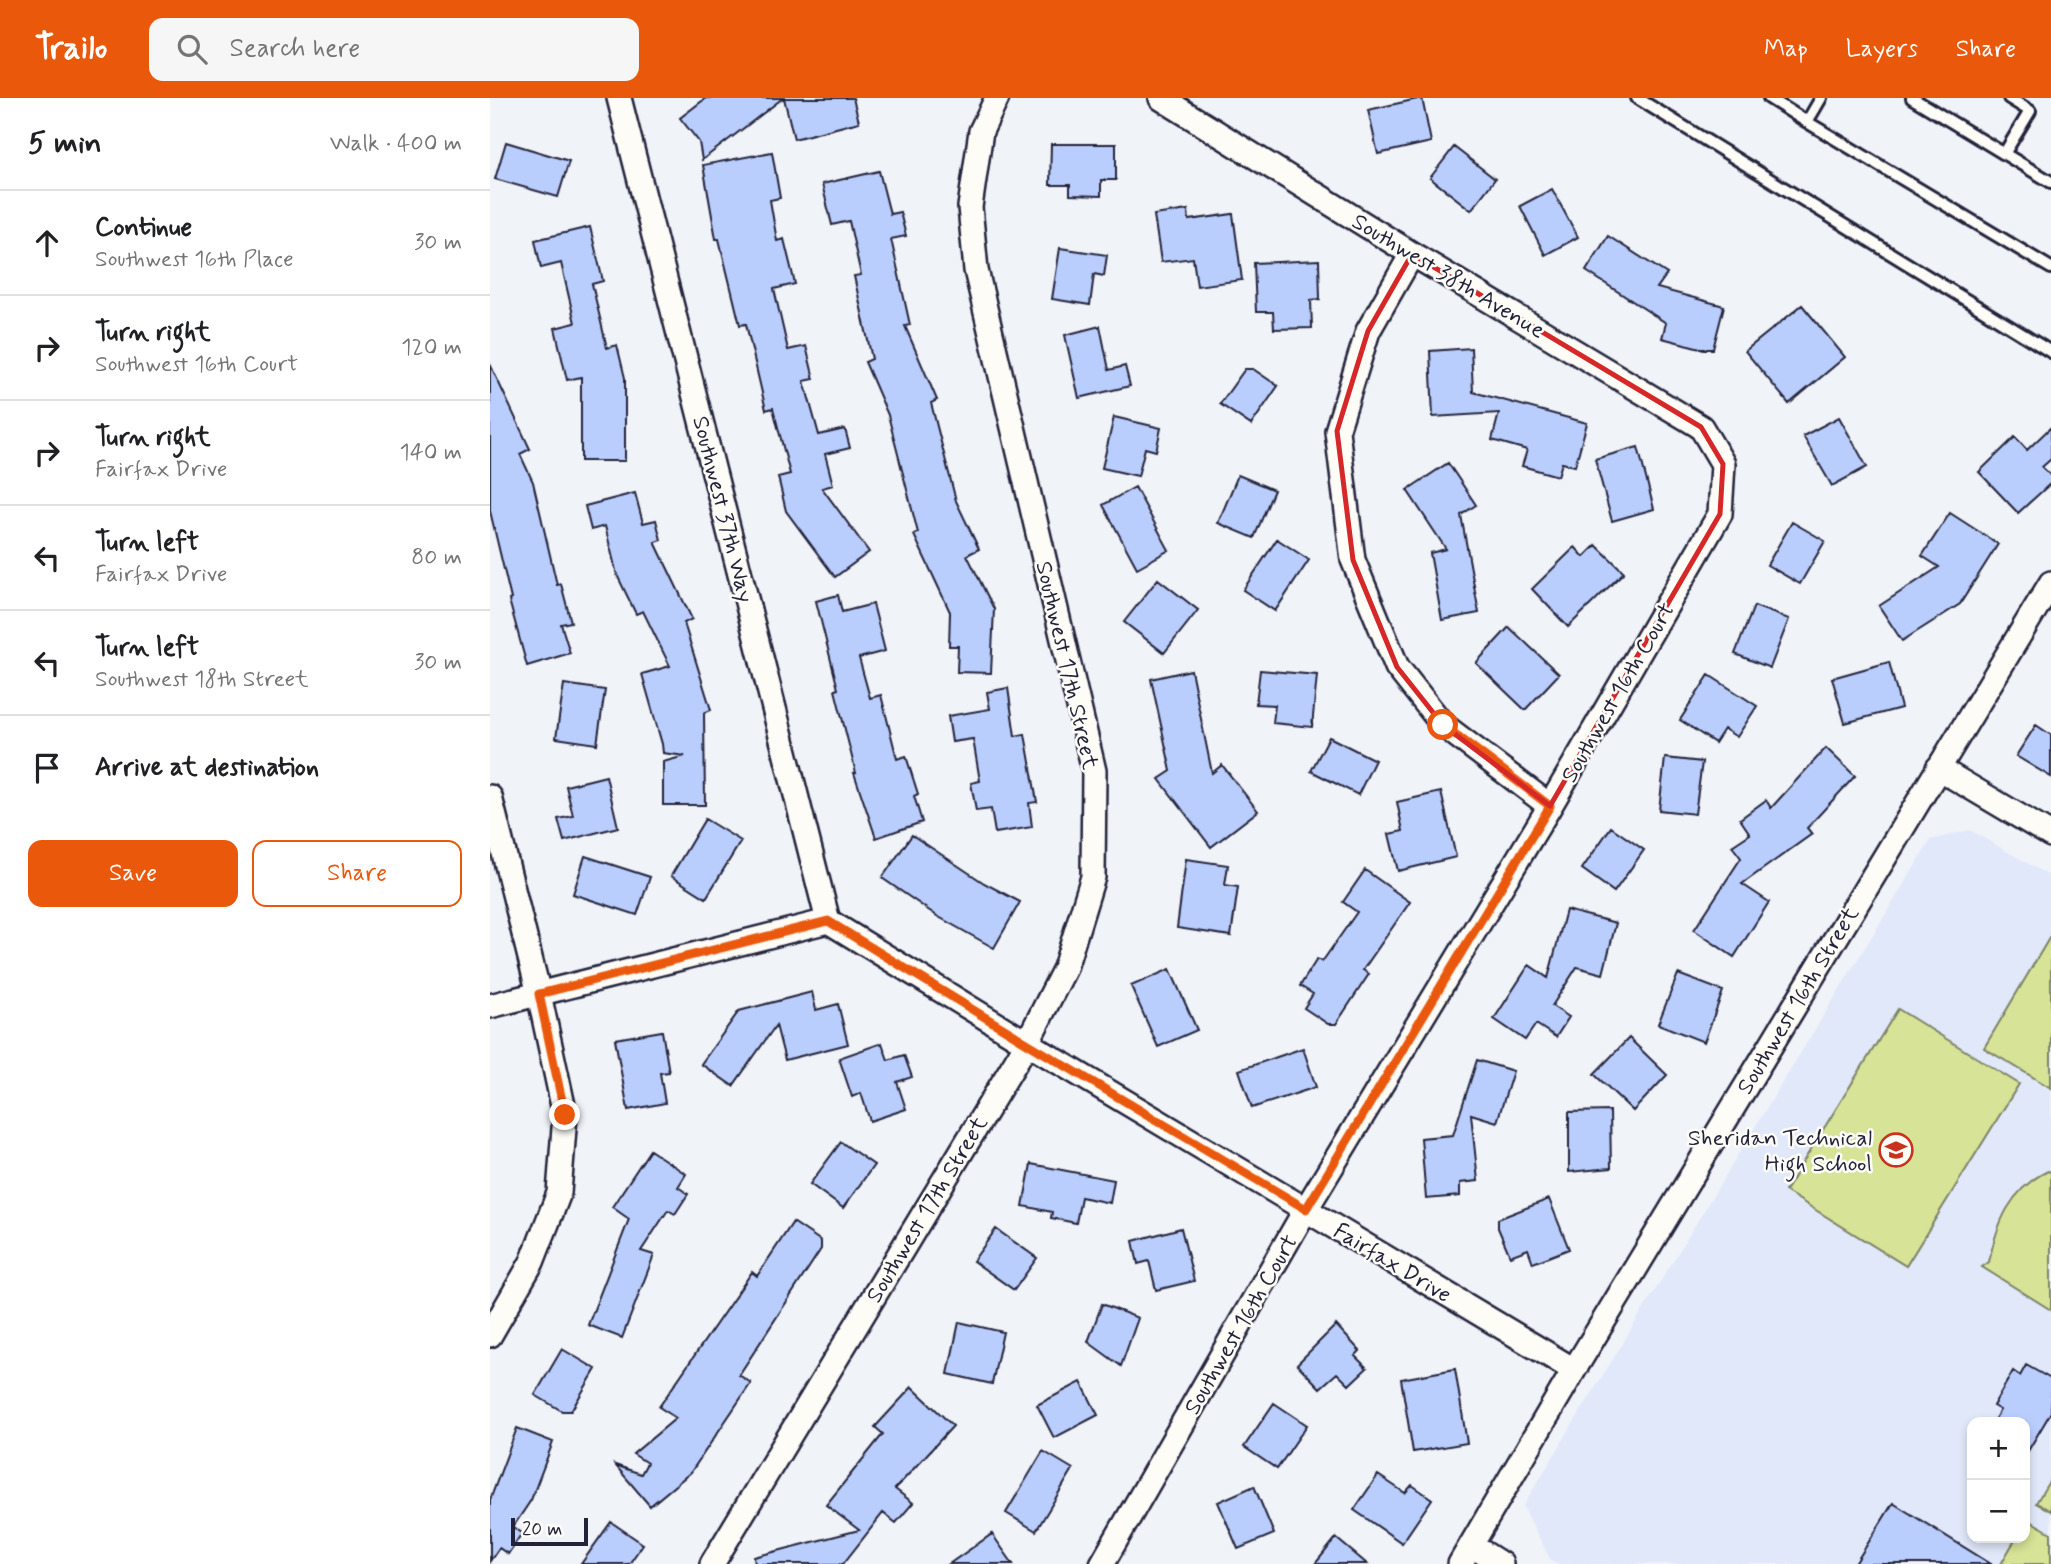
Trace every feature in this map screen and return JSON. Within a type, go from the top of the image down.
[{"type":"street","name":"Southwest 37th Way","points":[[619,98],[828,921]]},
{"type":"street","name":"Southwest 17th Street","points":[[712,1564],[1027,1043],[1065,968],[1093,877],[1094,771],[976,270],[970,207],[981,131],[997,98]]},
{"type":"street","name":"Southwest 38th Avenue","points":[[1161,98],[1412,254],[1701,427],[1723,464]]},
{"type":"street","points":[[1412,254],[1368,331],[1338,431],[1353,560],[1397,667],[1443,725],[1550,806]]},
{"type":"street","name":"Southwest 16th Court","points":[[1102,1564],[1306,1209],[1550,806],[1720,514],[1723,464]]},
{"type":"street","name":"Southwest 16th Street","points":[[1465,1555],[1938,768],[2039,611],[2051,583]]},
{"type":"street","points":[[1938,768],[2051,835]]},
{"type":"street","points":[[490,797],[539,994],[565,1115],[559,1193],[532,1262],[490,1335]]},
{"type":"street","points":[[490,1006],[828,921]]},
{"type":"street","name":"Fairfax Drive","points":[[828,921],[1574,1370]]},
{"type":"street","points":[[1465,1555],[1501,1564]]},
{"type":"lane","points":[[1637,98],[2051,352]]},
{"type":"lane","points":[[1769,98],[2051,268]]},
{"type":"lane","points":[[1807,122],[1821,98]]},
{"type":"lane","points":[[1912,98],[2051,182]]},
{"type":"lane","points":[[2004,154],[2030,111],[2009,98]]},
{"type":"highlighted area","points":[[1412,254],[1701,427],[1723,464],[1720,514],[1550,806],[1443,725],[1397,667],[1353,560],[1337,431],[1368,331]]},
{"type":"shaded area","name":"Sheridan Technical High School","points":[[1970,830],[2051,877],[2051,1564],[1558,1564],[1550,1559],[1523,1506],[1931,840]]},
{"type":"green space","points":[[2051,935],[2051,1088],[1984,1048]]},
{"type":"green space","points":[[1898,1009],[2019,1084],[1906,1266],[1785,1191]]},
{"type":"green space","points":[[2051,1172],[2051,1310],[1982,1267],[1989,1262],[2001,1221],[2015,1197],[2035,1178]]},
{"type":"green space","points":[[2051,1478],[2051,1511],[2036,1503]]},
{"type":"green space","points":[[2030,1521],[2051,1533],[2051,1564],[2001,1564],[2013,1543],[2030,1543]]},
{"type":"building","points":[[706,98],[783,98],[702,160],[699,142],[680,118]]},
{"type":"building","points":[[784,98],[853,98],[859,122],[794,139]]},
{"type":"building","points":[[1422,98],[1431,142],[1378,154],[1368,110]]},
{"type":"building","points":[[506,142],[569,161],[558,197],[495,179]]},
{"type":"building","points":[[1051,144],[1116,144],[1116,180],[1101,180],[1101,196],[1070,195],[1070,185],[1050,185]]},
{"type":"building","points":[[1454,147],[1495,179],[1471,210],[1430,178]]},
{"type":"building","points":[[772,152],[780,198],[770,200],[777,241],[784,239],[795,284],[774,289],[788,350],[806,346],[814,379],[804,381],[819,435],[845,429],[850,448],[825,454],[833,485],[822,488],[869,552],[835,577],[786,511],[778,477],[790,474],[773,408],[766,410],[746,324],[740,325],[719,239],[716,239],[703,165]]},
{"type":"building","points":[[879,171],[890,214],[900,212],[906,236],[891,239],[910,325],[905,326],[937,400],[931,403],[956,501],[979,549],[967,555],[994,609],[991,673],[957,672],[958,646],[949,646],[950,612],[914,535],[918,533],[888,415],[865,362],[872,359],[854,276],[861,275],[849,221],[832,225],[822,184]]},
{"type":"building","points":[[1552,189],[1578,237],[1545,255],[1520,206]]},
{"type":"building","points":[[1188,210],[1189,220],[1233,214],[1242,280],[1197,286],[1193,258],[1161,262],[1154,215]]},
{"type":"building","points":[[590,227],[603,281],[592,284],[607,348],[617,345],[625,378],[625,461],[581,461],[581,377],[567,380],[555,328],[575,323],[561,263],[541,268],[535,240]]},
{"type":"building","points":[[1608,236],[1667,274],[1657,288],[1724,306],[1713,349],[1662,338],[1666,323],[1586,271]]},
{"type":"building","points":[[1060,248],[1107,255],[1104,276],[1094,274],[1090,305],[1052,299]]},
{"type":"building","points":[[1319,260],[1320,299],[1311,300],[1312,328],[1274,329],[1273,312],[1256,312],[1254,263]]},
{"type":"building","points":[[1802,305],[1845,357],[1789,404],[1745,351]]},
{"type":"building","points":[[1100,326],[1109,370],[1125,366],[1130,386],[1079,398],[1065,335]]},
{"type":"building","points":[[1471,348],[1473,392],[1587,423],[1575,466],[1562,463],[1558,476],[1522,466],[1527,450],[1492,440],[1499,413],[1433,417],[1430,351]]},
{"type":"building","points":[[490,364],[530,449],[520,454],[533,482],[557,585],[561,584],[571,622],[561,624],[570,653],[527,666],[509,600],[511,599],[490,511]]},
{"type":"building","points":[[1245,369],[1253,369],[1278,386],[1251,425],[1220,404]]},
{"type":"building","points":[[1114,417],[1161,428],[1156,451],[1145,448],[1138,476],[1102,468]]},
{"type":"building","points":[[1839,417],[1867,467],[1832,486],[1803,436]]},
{"type":"building","points":[[2051,427],[2051,459],[2042,467],[2051,476],[2051,483],[2018,513],[1979,472],[2015,437],[2027,450]]},
{"type":"building","points":[[1638,447],[1654,509],[1612,521],[1595,459]]},
{"type":"building","points":[[1448,463],[1476,505],[1461,515],[1479,613],[1442,620],[1430,553],[1446,549],[1407,490]]},
{"type":"building","points":[[1238,475],[1274,490],[1254,538],[1218,523]]},
{"type":"building","points":[[1135,487],[1169,550],[1137,568],[1103,505]]},
{"type":"building","points":[[635,493],[643,523],[656,520],[661,540],[655,542],[692,619],[684,623],[711,710],[704,713],[705,805],[663,805],[663,762],[685,756],[663,753],[642,674],[670,666],[643,611],[636,614],[617,575],[605,526],[591,530],[585,506]]},
{"type":"building","points":[[1950,513],[1998,544],[1960,604],[1902,641],[1879,606],[1939,567],[1922,556]]},
{"type":"building","points":[[1792,522],[1825,541],[1800,584],[1767,565]]},
{"type":"building","points":[[1277,539],[1309,560],[1275,611],[1243,590]]},
{"type":"building","points":[[1596,545],[1624,572],[1568,627],[1532,589],[1575,547],[1584,557]]},
{"type":"building","points":[[1158,579],[1198,610],[1164,653],[1124,622]]},
{"type":"building","points":[[838,595],[842,612],[873,604],[885,651],[859,658],[870,698],[881,695],[897,759],[906,756],[918,794],[914,796],[922,822],[876,838],[854,773],[835,690],[838,689],[816,601]]},
{"type":"building","points":[[1754,606],[1789,619],[1770,668],[1735,654]]},
{"type":"building","points":[[1509,627],[1559,674],[1525,710],[1476,663]]},
{"type":"building","points":[[1889,662],[1901,708],[1845,723],[1832,678]]},
{"type":"building","points":[[1191,670],[1212,773],[1222,765],[1258,811],[1211,847],[1159,779],[1171,771],[1151,679]]},
{"type":"building","points":[[1260,670],[1317,675],[1312,727],[1273,723],[1275,705],[1256,704]]},
{"type":"building","points":[[1709,675],[1757,706],[1737,737],[1724,729],[1715,743],[1680,720]]},
{"type":"building","points":[[564,684],[605,690],[597,744],[556,738]]},
{"type":"building","points":[[1008,688],[1015,736],[1025,734],[1037,802],[1029,803],[1032,827],[995,833],[991,809],[976,811],[971,783],[980,781],[973,739],[952,742],[948,716],[990,709],[987,692]]},
{"type":"building","points":[[2036,725],[2051,735],[2051,777],[2016,756]]},
{"type":"building","points":[[1329,737],[1375,760],[1358,795],[1311,771]]},
{"type":"building","points":[[1826,748],[1855,776],[1807,828],[1812,834],[1742,884],[1769,902],[1734,957],[1694,930],[1741,858],[1732,846],[1750,834],[1740,819],[1766,800],[1771,808]]},
{"type":"building","points":[[1665,758],[1702,762],[1695,814],[1659,810]]},
{"type":"building","points":[[606,776],[618,827],[564,841],[558,819],[573,816],[566,786]]},
{"type":"building","points":[[1441,792],[1456,857],[1398,871],[1389,834],[1403,831],[1397,802]]},
{"type":"building","points":[[705,819],[741,841],[706,898],[671,876]]},
{"type":"building","points":[[1611,827],[1644,850],[1614,892],[1582,869]]},
{"type":"building","points":[[912,835],[984,883],[1020,902],[994,948],[937,916],[882,878]]},
{"type":"building","points":[[585,856],[650,877],[637,915],[573,894]]},
{"type":"building","points":[[1186,859],[1228,865],[1225,885],[1238,887],[1231,936],[1177,928]]},
{"type":"building","points":[[1365,870],[1410,902],[1363,970],[1369,974],[1336,1024],[1328,1024],[1304,1008],[1313,994],[1300,986],[1317,959],[1322,962],[1357,912],[1343,902]]},
{"type":"building","points":[[1566,910],[1616,923],[1603,974],[1577,967],[1552,1006],[1569,1017],[1556,1037],[1536,1024],[1525,1040],[1494,1019],[1529,965],[1548,978]]},
{"type":"building","points":[[1170,969],[1197,1030],[1158,1047],[1131,986]]},
{"type":"building","points":[[1678,974],[1723,991],[1704,1042],[1658,1024]]},
{"type":"building","points":[[812,992],[816,1010],[838,1004],[848,1044],[785,1060],[776,1025],[733,1086],[701,1064],[739,1011]]},
{"type":"building","points":[[662,1031],[669,1072],[660,1073],[665,1103],[628,1110],[615,1039]]},
{"type":"building","points":[[1629,1038],[1667,1075],[1633,1111],[1594,1074]]},
{"type":"building","points":[[882,1043],[888,1060],[904,1055],[912,1077],[897,1082],[906,1109],[870,1121],[861,1093],[852,1097],[839,1058]]},
{"type":"building","points":[[1303,1048],[1316,1087],[1252,1108],[1239,1070]]},
{"type":"building","points":[[1477,1060],[1513,1071],[1497,1122],[1471,1114],[1478,1181],[1460,1183],[1460,1196],[1426,1199],[1421,1138],[1453,1135]]},
{"type":"building","points":[[1610,1111],[1611,1168],[1569,1172],[1569,1112]]},
{"type":"building","points":[[841,1142],[874,1165],[843,1208],[810,1184]]},
{"type":"building","points":[[650,1150],[686,1174],[678,1187],[688,1194],[675,1214],[668,1210],[641,1251],[654,1255],[622,1338],[588,1325],[629,1219],[612,1207]]},
{"type":"building","points":[[1031,1164],[1114,1180],[1110,1203],[1081,1197],[1076,1223],[1051,1218],[1052,1212],[1023,1206]]},
{"type":"building","points":[[1549,1199],[1569,1249],[1533,1263],[1528,1249],[1510,1256],[1498,1228],[1498,1219]]},
{"type":"building","points":[[793,1222],[821,1241],[821,1249],[739,1375],[751,1383],[691,1472],[650,1506],[615,1465],[641,1474],[647,1463],[633,1454],[676,1418],[659,1407],[752,1272],[757,1276]]},
{"type":"building","points":[[1181,1228],[1194,1281],[1156,1290],[1149,1261],[1138,1264],[1133,1241]]},
{"type":"building","points":[[996,1229],[1037,1258],[1014,1290],[973,1261]]},
{"type":"building","points":[[1102,1304],[1138,1318],[1121,1366],[1088,1342]]},
{"type":"building","points":[[959,1322],[1003,1332],[992,1384],[948,1374]]},
{"type":"building","points":[[1336,1325],[1360,1351],[1355,1356],[1367,1368],[1349,1385],[1337,1373],[1320,1388],[1297,1364]]},
{"type":"building","points":[[562,1349],[596,1369],[571,1411],[562,1411],[535,1395]]},
{"type":"building","points":[[2026,1365],[2051,1379],[2051,1412],[2030,1448],[2030,1417],[1996,1417],[2000,1410],[1993,1406],[2013,1371],[2020,1376]]},
{"type":"building","points":[[1455,1369],[1467,1443],[1413,1452],[1401,1379]]},
{"type":"building","points":[[1081,1382],[1098,1415],[1054,1438],[1037,1405]]},
{"type":"building","points":[[912,1387],[953,1426],[895,1489],[913,1503],[896,1523],[883,1513],[843,1564],[755,1564],[754,1557],[859,1530],[826,1505],[883,1434],[875,1427]]},
{"type":"building","points":[[1274,1403],[1307,1425],[1277,1469],[1244,1447]]},
{"type":"building","points":[[517,1428],[553,1442],[531,1500],[513,1527],[522,1533],[508,1554],[499,1548],[490,1561],[490,1500]]},
{"type":"building","points":[[1043,1451],[1073,1469],[1036,1531],[1006,1513]]},
{"type":"building","points":[[1378,1475],[1405,1493],[1412,1485],[1432,1499],[1402,1543],[1354,1510]]},
{"type":"building","points":[[1254,1486],[1274,1534],[1238,1549],[1218,1502]]},
{"type":"building","points":[[1893,1503],[1991,1564],[1855,1564]]},
{"type":"building","points":[[611,1522],[643,1544],[629,1564],[581,1564]]},
{"type":"building","points":[[992,1534],[1013,1564],[949,1564]]},
{"type":"building","points":[[1336,1538],[1367,1564],[1315,1564]]},
{"type":"place","name":"Sheridan Technical High School","points":[[1896,1150]]},
{"type":"route","points":[[565,1115],[539,994],[828,921],[1306,1209],[1550,806],[1443,725]]}]
